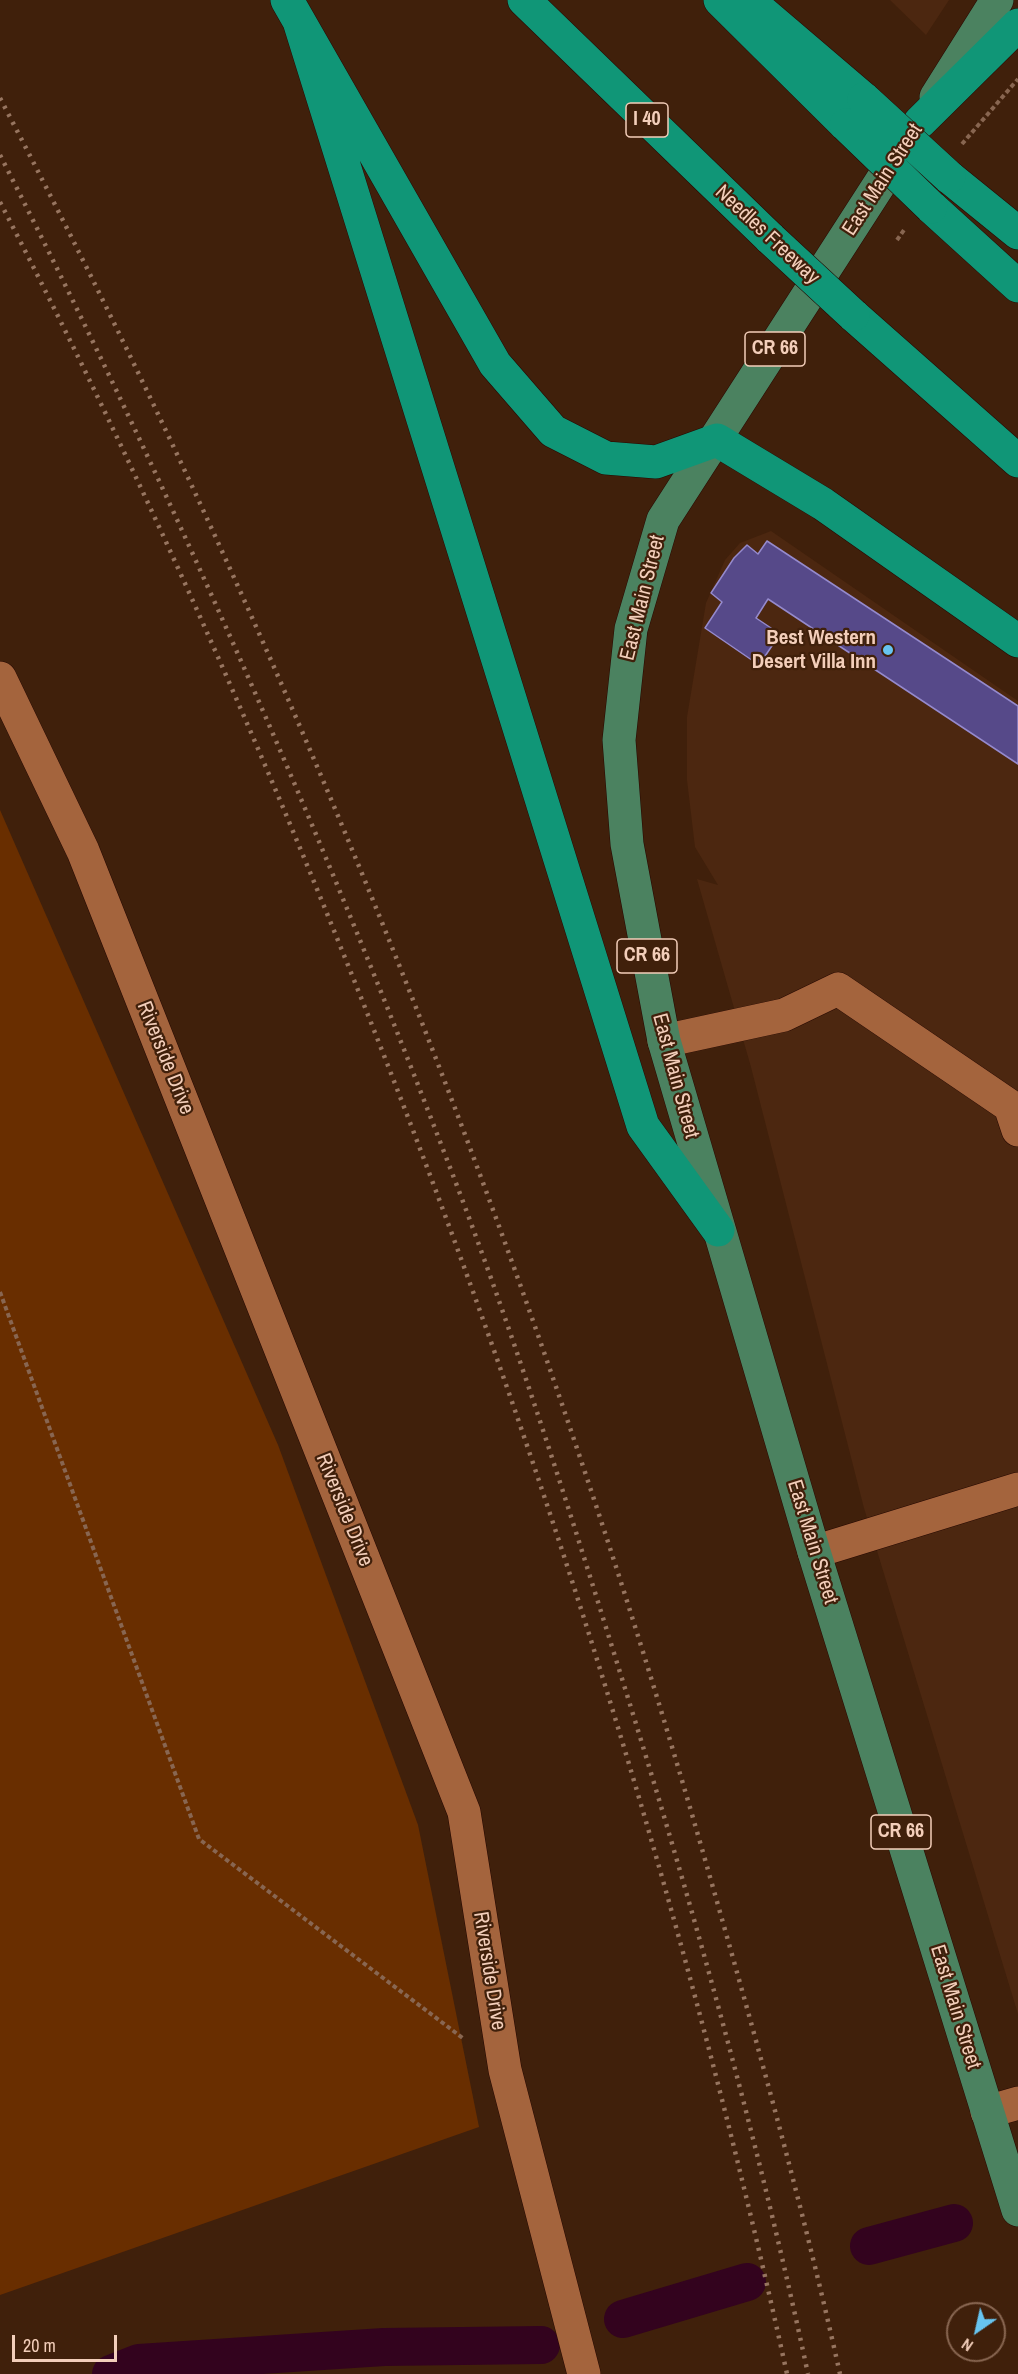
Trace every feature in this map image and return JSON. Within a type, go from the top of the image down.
[{"type":"highway","name":"Needles Freeway","points":[[524,0],[771,239],[1018,461]]},
{"type":"highway","points":[[720,0],[931,207],[1018,286]]},
{"type":"highway","points":[[748,0],[864,99],[949,177],[1018,233]]},
{"type":"highway","points":[[293,10],[495,364],[553,431],[606,458],[656,462],[717,440],[823,504],[1018,641]]},
{"type":"highway","points":[[293,10],[643,1126],[718,1230]]},
{"type":"highway","points":[[920,122],[1018,25]]},
{"type":"main road","name":"East Main Street","points":[[998,0],[717,440],[663,520],[631,629],[620,729],[627,844],[664,1041],[814,1552],[1018,2210]]},
{"type":"street","name":"Riverside Drive","points":[[0,678],[83,851],[464,1812],[505,2070],[584,2374]]},
{"type":"street","points":[[664,1041],[784,1015],[838,989],[1010,1106],[1018,1130]]},
{"type":"street","points":[[814,1552],[1018,1489]]},
{"type":"street","points":[[987,2112],[1018,2103]]},
{"type":"path","points":[[0,1292],[199,1839],[505,2070]]},
{"type":"shaded area","points":[[890,0],[949,0],[926,35]]},
{"type":"shaded area","points":[[771,531],[1018,701],[1018,2014],[864,1508],[751,1067],[697,879],[718,885],[695,847],[687,780],[687,717],[706,603],[725,560],[740,543]]},
{"type":"shaded area","points":[[0,810],[278,1445],[418,1825],[479,2127],[0,2295]]},
{"type":"building","name":"Best Western Desert Villa Inn","points":[[767,541],[1018,706],[1018,764],[768,599],[756,618],[780,634],[759,665],[705,628],[722,602],[711,593],[734,558],[747,545],[758,554]]},
{"type":"waterway","points":[[869,2246],[954,2223]]},
{"type":"waterway","points":[[623,2319],[747,2282]]},
{"type":"waterway","points":[[111,2374],[139,2363],[384,2347],[541,2345]]},
{"type":"railway","points":[[0,98],[109,312],[212,529],[309,748],[401,969],[487,1193],[567,1419],[641,1647],[710,1877],[795,2187],[840,2374]]},
{"type":"railway","points":[[0,155],[126,411],[245,671],[357,933],[483,1255],[559,1480],[668,1829],[743,2100],[808,2374]]},
{"type":"railway","points":[[0,202],[135,476],[261,755],[339,943],[474,1294],[536,1471],[594,1649],[648,1829],[745,2191],[787,2374]]},
{"type":"place","name":"Best Western Desert Villa Inn","points":[[888,650]]}]
